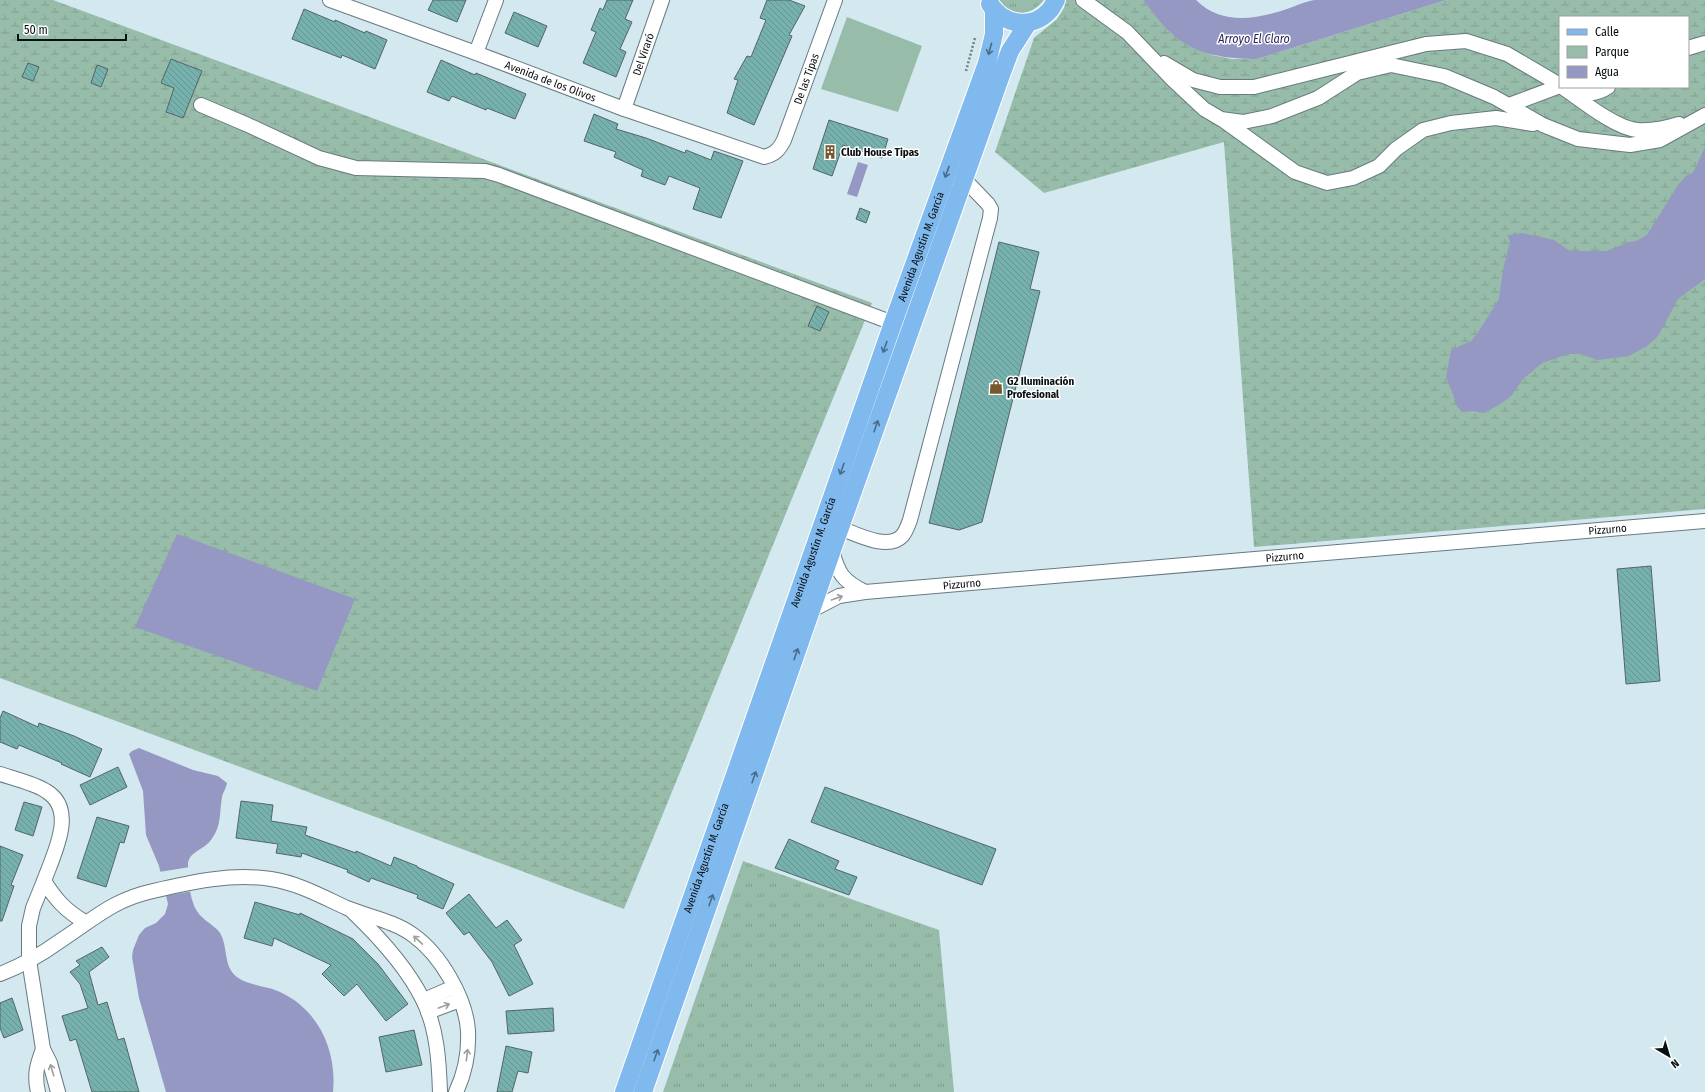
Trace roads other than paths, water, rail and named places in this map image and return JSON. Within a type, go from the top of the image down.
[{"type":"main road","points":[[990,3],[1004,18],[1016,22],[1028,23],[1040,19],[1049,11],[1056,0]]},
{"type":"main road","name":"Avenida Agustín M. García","points":[[624,1092],[893,323],[987,63],[994,34],[990,3]]},
{"type":"main road","name":"Avenida Agustín M. García","points":[[643,1092],[1000,75],[1010,51],[1028,23]]},
{"type":"street","name":"Avenida de los Olivos","points":[[330,0],[624,109],[755,155],[764,157],[773,155]]},
{"type":"street","points":[[476,53],[496,0]]},
{"type":"street","name":"Del Viraró","points":[[624,109],[662,0]]},
{"type":"street","name":"De las Tipas","points":[[773,155],[779,149],[784,140],[835,0]]},
{"type":"street","points":[[1083,0],[1127,32],[1204,108],[1295,172],[1327,183],[1353,178],[1379,166],[1396,149],[1423,130],[1451,123],[1496,118],[1543,125]]},
{"type":"street","points":[[1148,54],[1192,80],[1220,87],[1254,87],[1426,44],[1466,41],[1507,54],[1559,84]]},
{"type":"street","points":[[1689,48],[1705,43]]},
{"type":"street","points":[[1221,119],[1243,122],[1272,116],[1318,98],[1357,73],[1391,66],[1444,76],[1494,97],[1543,125],[1578,139],[1630,145],[1660,140],[1704,116]]},
{"type":"street","points":[[1509,105],[1559,87]]},
{"type":"street","points":[[1565,88],[1616,123],[1636,130],[1666,128],[1704,116]]},
{"type":"street","points":[[1568,88],[1582,93],[1599,93],[1606,88]]},
{"type":"street","points":[[201,105],[319,158],[336,164],[356,168],[484,172],[499,175],[893,323]]},
{"type":"street","points":[[840,528],[874,540],[885,542],[894,541],[902,537],[910,520],[990,218],[991,209],[988,204],[964,179]]},
{"type":"street","name":"Pizzurno","points":[[812,610],[839,596],[865,592],[1705,521]]},
{"type":"street","points":[[832,550],[838,569],[842,576],[848,583],[865,592]]},
{"type":"street","points":[[0,774],[46,791],[55,798],[63,818],[63,828],[33,908],[29,926],[29,960],[43,1049],[50,1063],[58,1092]]},
{"type":"street","points":[[0,974],[29,960],[61,941],[86,922],[128,898],[153,891],[202,881],[250,877],[272,879],[308,890],[350,909],[397,925],[414,936],[441,964],[457,994],[468,1029],[467,1061],[456,1092]]},
{"type":"street","points":[[44,881],[55,898],[70,913],[86,922]]},
{"type":"street","points":[[350,909],[396,959],[426,1006],[438,1049],[440,1092]]},
{"type":"street","points":[[426,1006],[457,994]]},
{"type":"street","points":[[38,1092],[35,1079],[36,1066],[43,1049]]},
{"type":"water","name":"Arroyo El Claro","points":[[1143,0],[1196,0],[1216,14],[1227,17],[1251,18],[1275,13],[1315,0],[1446,0],[1257,59],[1223,57],[1191,47],[1172,34],[1160,22]]},
{"type":"water","points":[[1705,147],[1705,279],[1678,299],[1658,336],[1647,346],[1629,356],[1598,360],[1581,354],[1568,354],[1542,363],[1523,379],[1512,395],[1502,403],[1484,413],[1472,411],[1462,412],[1456,405],[1446,378],[1451,350],[1471,341],[1499,299],[1503,270],[1510,242],[1508,235],[1522,233],[1554,240],[1570,251],[1607,251],[1629,242],[1636,241],[1647,235],[1678,185],[1687,175],[1693,173]]},
{"type":"water","points":[[858,162],[868,165],[857,197],[847,194]]},
{"type":"water","points":[[177,534],[355,599],[317,691],[135,627]]},
{"type":"water","points":[[139,748],[193,770],[218,776],[227,783],[222,797],[220,820],[215,835],[208,843],[193,854],[188,861],[189,886],[194,906],[202,917],[220,933],[223,939],[228,964],[234,975],[255,985],[280,992],[294,1000],[305,1009],[315,1021],[323,1033],[332,1062],[333,1092],[166,1092],[139,998],[132,957],[139,935],[145,928],[156,923],[165,914],[168,904],[159,866],[146,835],[143,791],[129,754]]},
{"type":"place","name":"Club House Tipas","points":[[830,152]]},
{"type":"place","name":"G2 Iluminación Profesional","points":[[996,387]]}]
